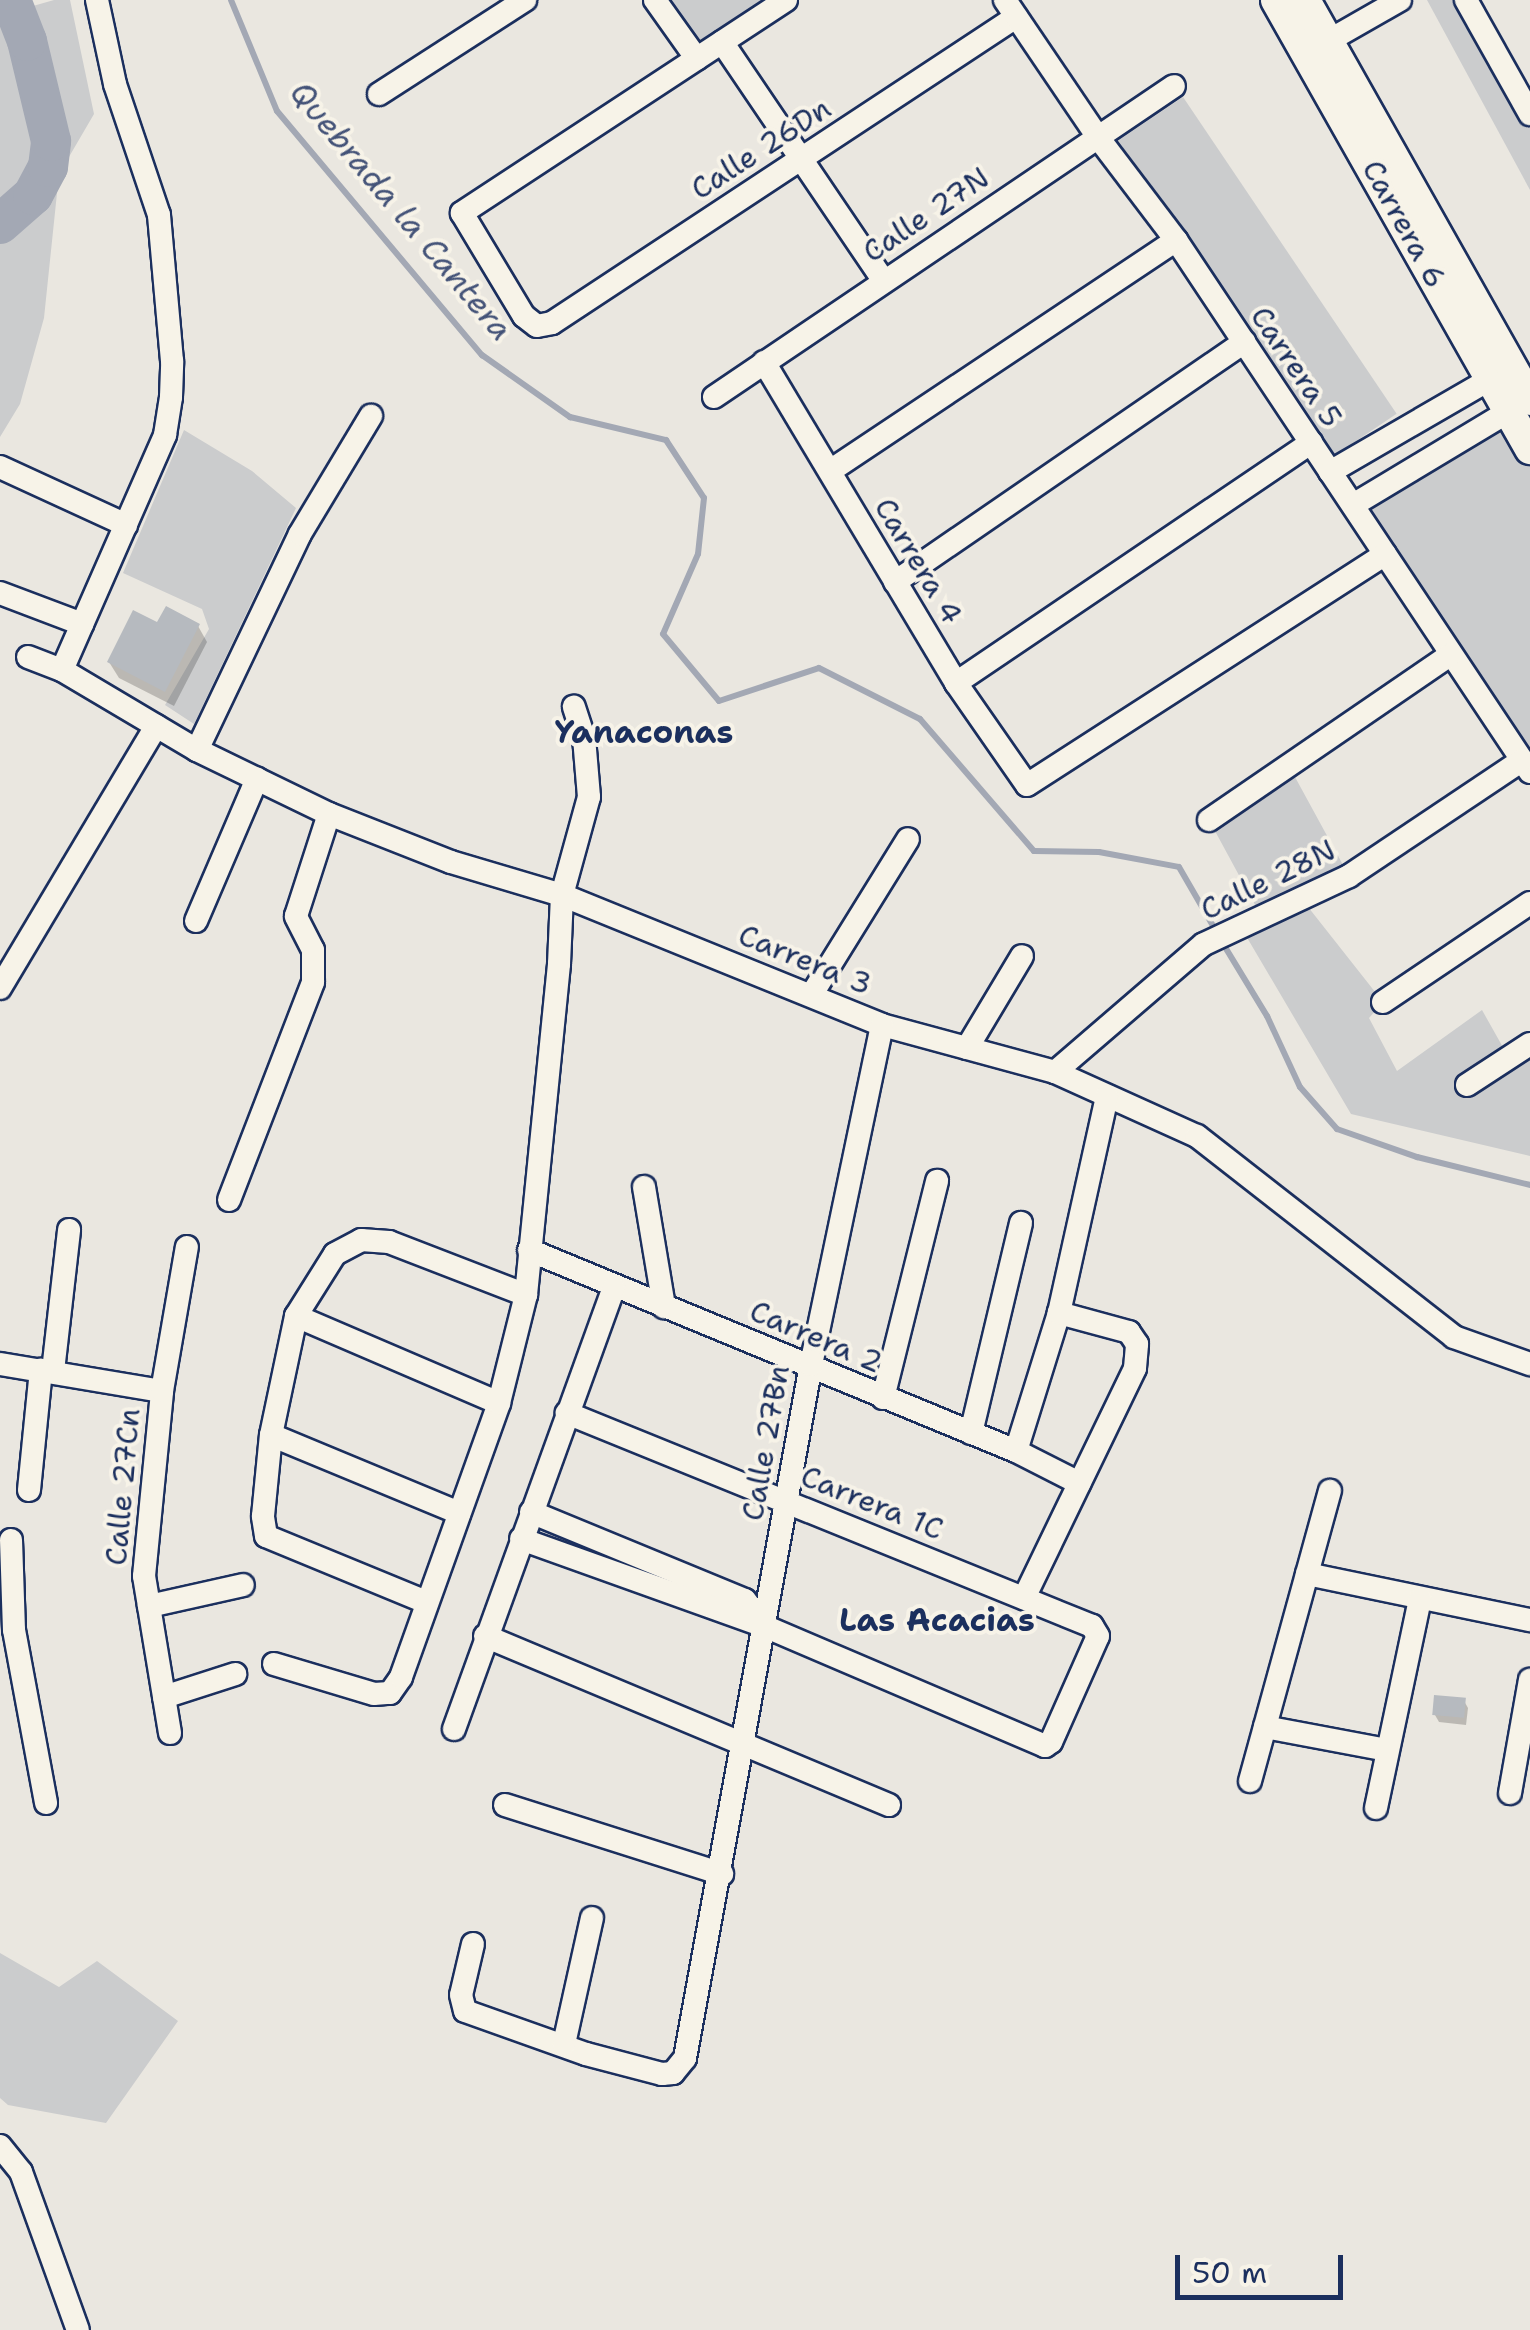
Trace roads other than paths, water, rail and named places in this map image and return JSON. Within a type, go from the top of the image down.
[{"type":"main road","name":"Carrera 6","points":[[1276,0],[1318,47],[1501,373],[1523,403],[1530,449]]},
{"type":"main road","name":"Carrera 6","points":[[1304,0],[1318,47]]},
{"type":"street","points":[[62,670],[165,435],[172,362],[159,215],[116,84],[97,0]]},
{"type":"street","points":[[379,94],[525,0]]},
{"type":"street","points":[[655,0],[696,59],[786,0]]},
{"type":"street","points":[[1318,47],[1400,0]]},
{"type":"street","points":[[1466,0],[1530,114]]},
{"type":"street","name":"Calle 26Dn","points":[[696,59],[462,213],[524,316],[537,326],[552,323],[800,160],[1011,9]]},
{"type":"street","name":"Carrera 5","points":[[1011,9],[1097,136],[1176,240],[1526,766]]},
{"type":"street","points":[[722,42],[883,280]]},
{"type":"street","name":"Calle 27N","points":[[714,398],[1174,86]]},
{"type":"street","points":[[830,471],[1176,240]]},
{"type":"street","points":[[895,582],[1244,342]]},
{"type":"street","name":"Carrera 4","points":[[764,362],[956,684],[1027,785],[1385,554]]},
{"type":"street","points":[[1330,472],[1501,373]]},
{"type":"street","points":[[1352,506],[1523,403]]},
{"type":"street","points":[[197,750],[300,534],[371,416]]},
{"type":"street","points":[[956,684],[1312,443]]},
{"type":"street","points":[[0,467],[126,524]]},
{"type":"street","points":[[0,592],[82,624]]},
{"type":"street","points":[[1208,820],[1451,654]]},
{"type":"street","name":"Carrera 3","points":[[28,657],[62,670],[197,750],[329,814],[451,862],[562,895],[882,1025],[1055,1072],[1197,1136],[1454,1337],[1530,1364]]},
{"type":"street","points":[[274,1664],[374,1694],[390,1693],[400,1678],[499,1403],[526,1296],[559,964],[562,895],[590,797],[584,738],[574,707]]},
{"type":"street","points":[[3,976],[156,726]]},
{"type":"street","name":"Calle 28N","points":[[1055,1072],[1204,944],[1239,924],[1349,876],[1526,766]]},
{"type":"street","points":[[196,921],[258,779]]},
{"type":"street","points":[[229,1200],[313,982],[313,950],[296,916],[329,814]]},
{"type":"street","points":[[812,994],[908,838]]},
{"type":"street","points":[[1382,1002],[1530,903]]},
{"type":"street","points":[[967,1048],[1022,956]]},
{"type":"street","name":"Calle 27Bn","points":[[722,1874],[810,1364],[882,1025]]},
{"type":"street","points":[[1467,1084],[1530,1044]]},
{"type":"street","points":[[1016,1451],[1060,1313],[1107,1096]]},
{"type":"street","points":[[883,1398],[936,1180]]},
{"type":"street","points":[[644,1187],[664,1307]]},
{"type":"street","points":[[971,1433],[1021,1223]]},
{"type":"street","points":[[30,1490],[70,1230]]},
{"type":"street","points":[[426,1602],[266,1536],[263,1516],[271,1436],[296,1316],[335,1254],[360,1240],[388,1242],[526,1296]]},
{"type":"street","name":"Calle 27Cn","points":[[170,1733],[144,1576],[162,1391],[186,1247]]},
{"type":"street","name":"Carrera 2","points":[[528,1250],[1016,1451],[1079,1483]]},
{"type":"street","points":[[454,1730],[614,1288]]},
{"type":"street","points":[[1024,1598],[1136,1368],[1137,1344],[1130,1332],[1060,1313]]},
{"type":"street","points":[[296,1316],[499,1403]]},
{"type":"street","points":[[0,1364],[162,1391]]},
{"type":"street","name":"Carrera 1C","points":[[568,1413],[1024,1598],[1097,1629],[1098,1636],[1059,1724],[1045,1746],[764,1626]]},
{"type":"street","points":[[271,1436],[459,1513]]},
{"type":"street","points":[[1250,1782],[1330,1490]]},
{"type":"street","points":[[530,1512],[744,1600],[764,1626]]},
{"type":"street","points":[[520,1539],[764,1626]]},
{"type":"street","points":[[11,1540],[7,1630],[46,1802]]},
{"type":"street","points":[[1307,1574],[1530,1620]]},
{"type":"street","points":[[149,1606],[243,1584]]},
{"type":"street","points":[[1376,1808],[1420,1599]]},
{"type":"street","points":[[485,1636],[889,1805]]},
{"type":"street","points":[[164,1697],[236,1674]]},
{"type":"street","points":[[1510,1792],[1530,1680]]},
{"type":"street","points":[[1264,1727],[1387,1750]]},
{"type":"street","points":[[473,1944],[461,1995],[464,2011],[586,2054],[662,2074],[673,2072],[686,2058],[722,1874],[505,1805]]},
{"type":"street","points":[[564,2044],[592,1918]]},
{"type":"street","points":[[0,2146],[21,2172],[78,2330]]},
{"type":"waterway","points":[[0,224],[33,195],[48,167],[51,141],[27,41],[11,0]]},
{"type":"waterway","name":"Quebrada la Cantera","points":[[231,0],[277,111],[482,355],[570,417],[666,440],[704,498],[698,554],[663,634],[719,701],[819,668],[920,719],[1034,851],[1099,852],[1179,867],[1216,931]]},
{"type":"waterway","name":"Quebrada la Cantera","points":[[1222,942],[1267,1016],[1300,1087],[1337,1129],[1417,1157],[1530,1185]]},
{"type":"district","name":"Yanaconas","points":[[644,732]]},
{"type":"district","name":"Las Acacias","points":[[937,1620]]}]
